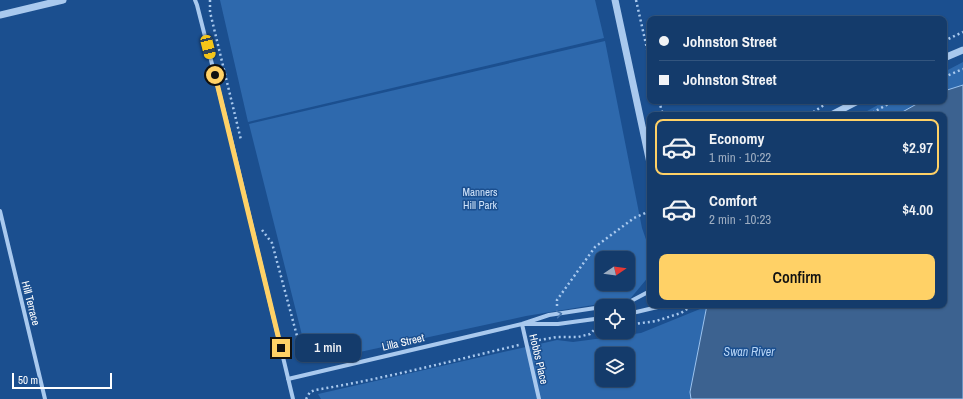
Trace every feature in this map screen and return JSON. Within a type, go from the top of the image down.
[{"type":"street","points":[[0,15],[63,0]]},
{"type":"street","points":[[196,0],[293,399]]},
{"type":"street","points":[[614,0],[647,149]]},
{"type":"street","points":[[947,57],[963,50]]},
{"type":"street","points":[[837,112],[852,104]]},
{"type":"street","points":[[641,122],[647,131]]},
{"type":"street","name":"Hill Terrace","points":[[0,211],[46,399]]},
{"type":"street","points":[[635,299],[647,293]]},
{"type":"street","name":"Lilla Street","points":[[288,379],[522,324],[538,318],[595,308]]},
{"type":"street","points":[[635,312],[653,308]]},
{"type":"street","name":"Lilla Street","points":[[522,324],[558,324],[595,319]]},
{"type":"street","name":"Hobbs Place","points":[[522,324],[539,399]]},
{"type":"path","points":[[210,0],[210,12],[242,145]]},
{"type":"path","points":[[636,0],[647,49]]},
{"type":"path","points":[[947,40],[963,32]]},
{"type":"path","points":[[947,76],[963,69]]},
{"type":"path","points":[[814,112],[826,104]]},
{"type":"path","points":[[874,112],[888,104]]},
{"type":"path","points":[[558,314],[557,300],[595,247],[634,218],[647,212]]},
{"type":"path","points":[[260,227],[272,243],[304,362]]},
{"type":"path","points":[[635,325],[656,322],[681,313],[688,308]]},
{"type":"path","points":[[558,324],[560,337]]},
{"type":"path","points":[[306,399],[310,392],[315,390],[386,377],[526,343],[560,337],[578,338],[590,334],[595,329]]},
{"type":"green space","points":[[220,0],[595,0],[604,38],[248,122]]},
{"type":"green space","name":"Manners Hill Park","points":[[605,41],[642,228],[647,242],[647,279],[630,299],[595,299],[595,305],[526,316],[309,363],[249,124]]},
{"type":"green space","points":[[963,62],[963,85],[947,90],[947,70]]},
{"type":"green space","points":[[880,104],[917,104],[902,112],[865,112]]},
{"type":"green space","points":[[703,308],[706,308],[690,392],[691,399],[321,399],[318,394],[557,340],[573,342],[596,339],[635,339],[635,334],[641,333]]},
{"type":"water","name":"Swan River","points":[[963,85],[963,399],[691,399],[690,392],[706,308],[947,308],[947,112],[902,112],[917,104],[947,104],[947,90]]},
{"type":"route","points":[[215,75],[281,348]]}]
